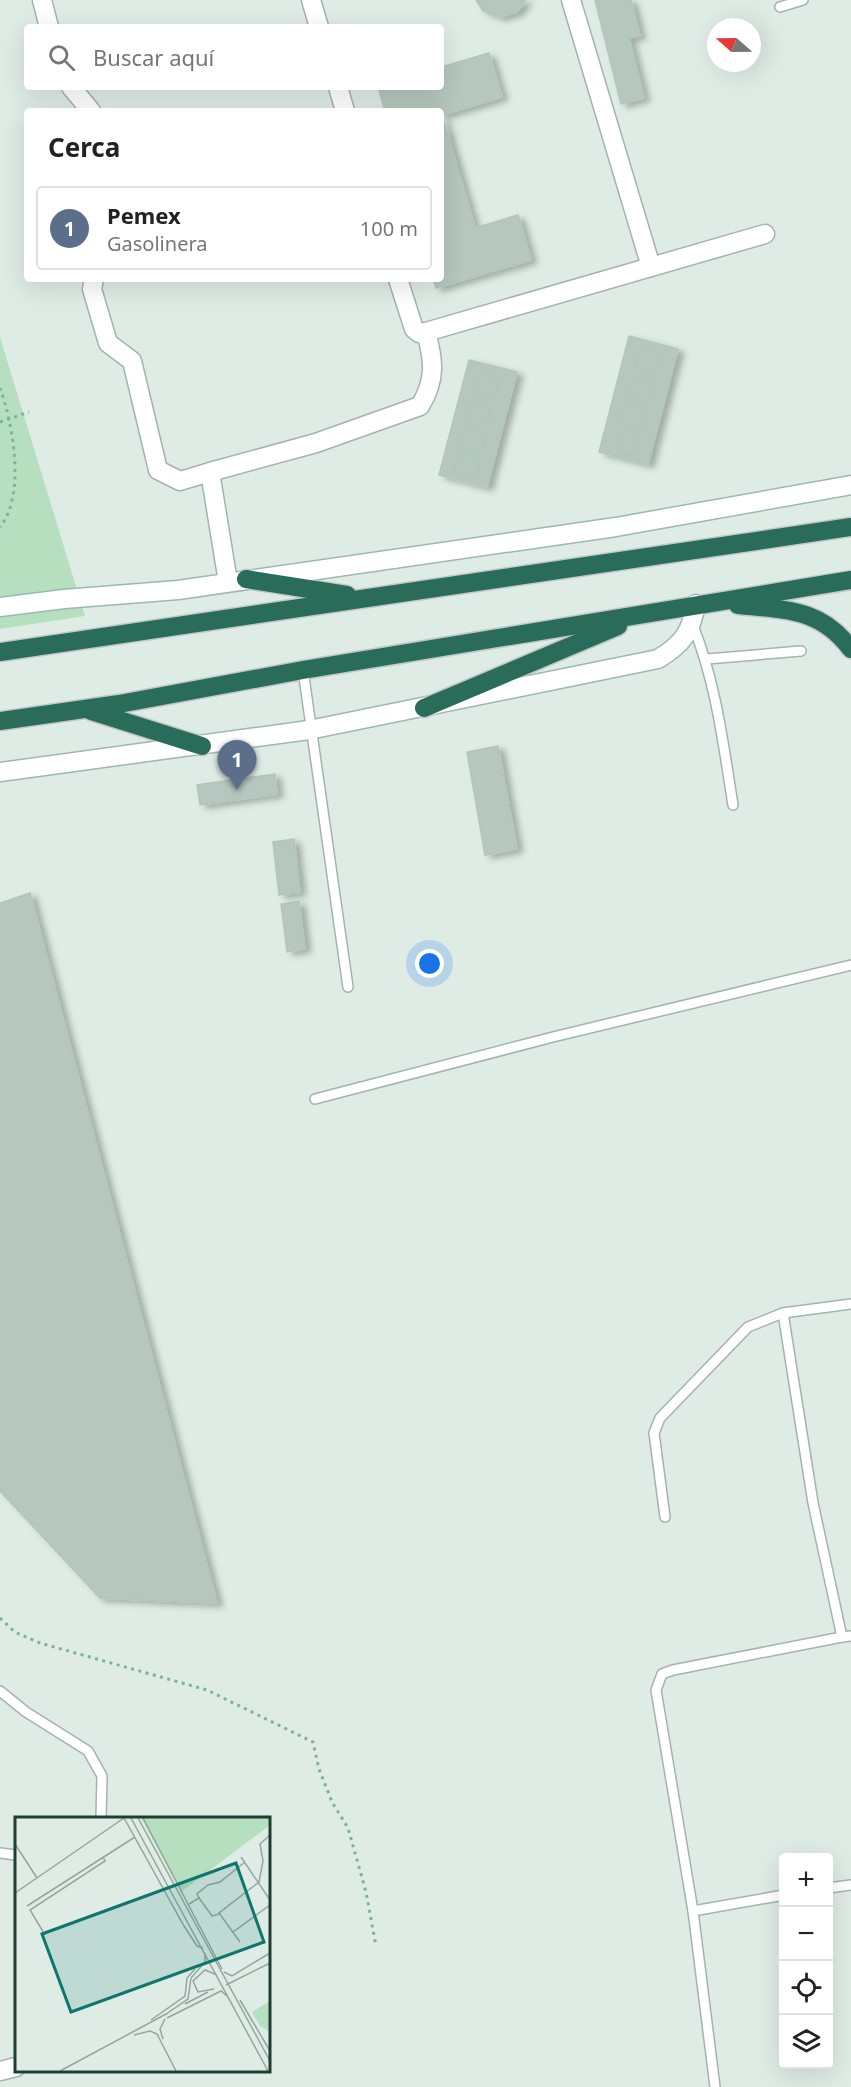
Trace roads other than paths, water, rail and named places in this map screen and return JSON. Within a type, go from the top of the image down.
[{"type":"highway","points":[[0,652],[846,526]]},
{"type":"highway","points":[[0,721],[851,580]]},
{"type":"highway","points":[[237,581],[363,597]]},
{"type":"highway","points":[[705,603],[807,614],[838,632],[851,649]]},
{"type":"highway","points":[[424,708],[646,614]]},
{"type":"highway","points":[[83,709],[202,746]]},
{"type":"main road","points":[[42,0],[48,24]]},
{"type":"main road","points":[[311,0],[318,24]]},
{"type":"main road","points":[[571,0],[651,267]]},
{"type":"main road","points":[[74,90],[88,108]]},
{"type":"main road","points":[[339,90],[344,108]]},
{"type":"main road","points":[[399,282],[414,329],[419,333],[765,234]]},
{"type":"main road","points":[[93,282],[92,289],[108,343],[132,361],[158,470],[180,481],[316,443],[420,406],[433,378],[433,356],[426,332]]},
{"type":"main road","points":[[210,472],[237,581]]},
{"type":"main road","points":[[0,607],[237,581],[616,527],[851,485]]},
{"type":"main road","points":[[0,772],[309,730],[658,659],[678,647],[705,603]]},
{"type":"main road","points":[[0,2071],[15,2067]]},
{"type":"lane","points":[[780,7],[803,0]]},
{"type":"lane","points":[[692,623],[707,660],[733,805]]},
{"type":"lane","points":[[707,660],[801,651]]},
{"type":"lane","points":[[303,670],[309,730],[348,987]]},
{"type":"lane","points":[[315,1099],[553,1037],[851,965]]},
{"type":"lane","points":[[665,1517],[654,1433],[660,1418],[748,1327],[783,1313],[851,1304]]},
{"type":"lane","points":[[715,2087],[693,1911],[656,1690],[662,1674],[673,1670],[846,1636],[813,1503],[783,1313]]},
{"type":"lane","points":[[0,1691],[26,1712],[88,1751],[102,1776],[101,1817]]},
{"type":"lane","points":[[0,1853],[15,1855]]},
{"type":"lane","points":[[833,1887],[851,1885]]},
{"type":"lane","points":[[693,1911],[779,1896]]},
{"type":"place","name":"Pemex","points":[[237,790]]}]
